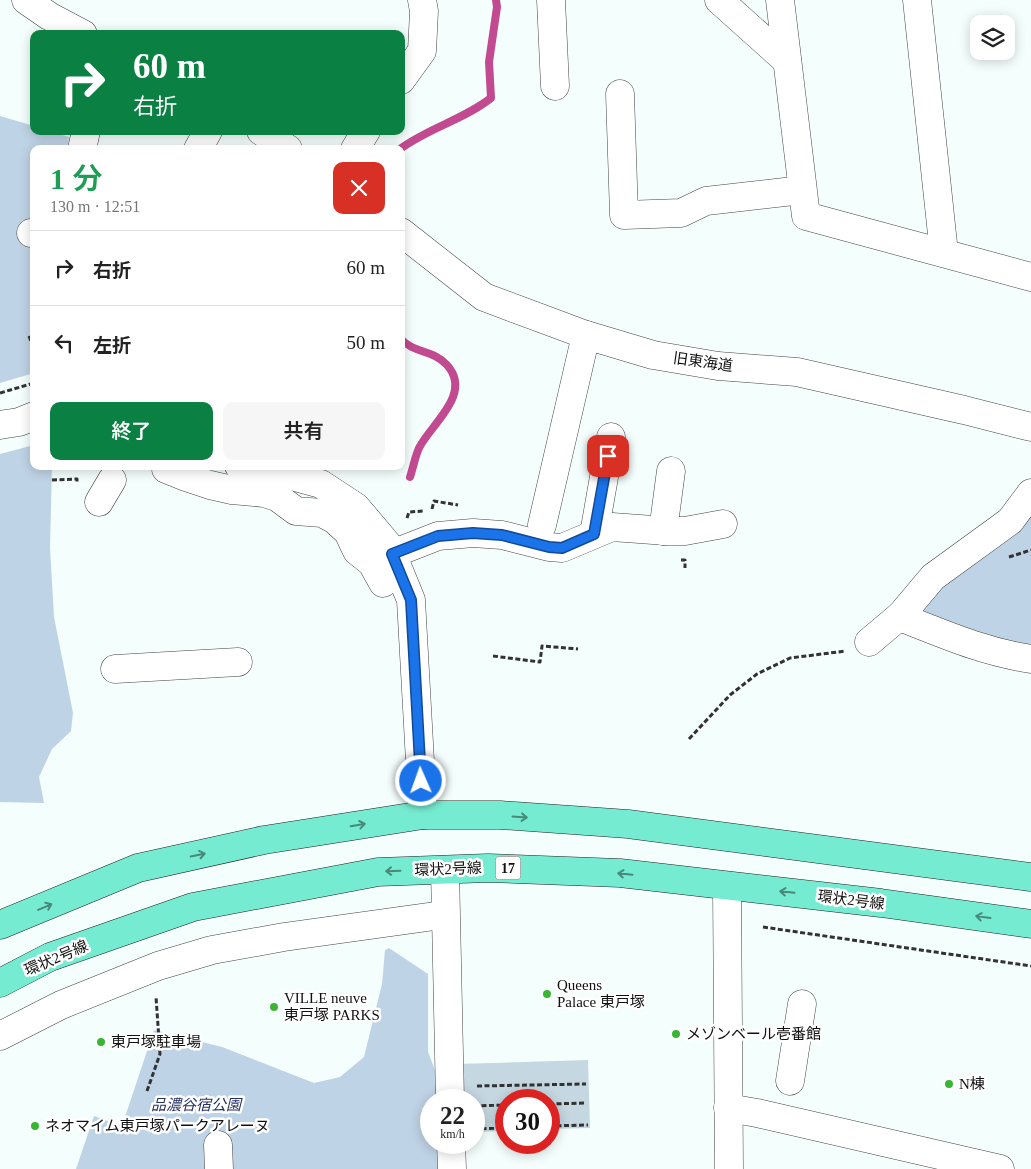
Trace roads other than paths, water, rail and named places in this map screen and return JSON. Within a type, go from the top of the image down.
[{"type":"main road","points":[[0,926],[138,868],[264,840],[423,815],[500,815],[628,824],[1031,877]]},
{"type":"main road","name":"環状2号線","points":[[0,983],[50,957],[193,907],[378,872],[488,868],[620,873],[881,903],[1031,924]]},
{"type":"street","points":[[26,0],[53,8],[78,30]]},
{"type":"street","points":[[405,74],[422,51],[424,11],[422,0]]},
{"type":"street","points":[[551,0],[554,86]]},
{"type":"street","points":[[719,0],[787,61]]},
{"type":"street","points":[[780,0],[806,216],[1031,277]]},
{"type":"street","points":[[917,0],[944,253]]},
{"type":"street","points":[[620,94],[624,215],[681,213],[706,201],[802,190]]},
{"type":"street","points":[[267,135],[282,145]]},
{"type":"street","name":"旧東海道","points":[[405,235],[484,297],[586,336],[662,356],[718,366],[797,372],[1031,427]]},
{"type":"street","points":[[542,525],[586,336]]},
{"type":"street","points":[[0,425],[30,418]]},
{"type":"street","points":[[594,534],[611,437]]},
{"type":"street","points":[[168,470],[186,478],[210,485],[232,490],[264,493],[277,497],[296,511],[322,513],[335,520],[348,532],[357,551],[372,563],[382,584]]},
{"type":"street","points":[[264,470],[321,484],[356,507],[389,546],[411,600],[423,815]]},
{"type":"street","points":[[663,531],[671,471]]},
{"type":"street","points":[[870,642],[901,614],[933,577],[1010,521],[1031,494]]},
{"type":"street","points":[[392,554],[438,536],[473,533],[502,535],[549,547],[562,548],[612,527],[685,531],[723,524]]},
{"type":"street","points":[[901,614],[905,619],[969,645],[1010,656],[1031,658]]},
{"type":"street","points":[[116,669],[238,662]]},
{"type":"street","points":[[445,870],[461,1089]]},
{"type":"street","points":[[727,886],[729,1169]]},
{"type":"street","points":[[0,1036],[61,1005],[158,966],[212,950],[284,937],[435,916]]},
{"type":"street","points":[[790,1081],[802,1004]]},
{"type":"street","points":[[728,1108],[1000,1169]]},
{"type":"street","points":[[451,1154],[452,1169]]},
{"type":"waterway","points":[[405,146],[422,135],[480,106],[491,98],[489,62],[497,7],[496,0]]},
{"type":"waterway","points":[[405,343],[442,360],[454,376],[455,387],[453,398],[419,448],[410,477]]},
{"type":"place","name":"Queens Palace 東戸塚","points":[[547,994]]},
{"type":"place","name":"VILLE neuve 東戸塚 PARKS","points":[[274,1007]]},
{"type":"place","name":"メゾンベール壱番館","points":[[676,1034]]},
{"type":"place","name":"東戸塚駐車場","points":[[101,1042]]},
{"type":"place","name":"N棟","points":[[949,1084]]},
{"type":"place","name":"ネオマイム東戸塚パークアレーヌ","points":[[35,1126]]},
{"type":"park label","name":"品濃谷宿公園","points":[[196,1105]]}]
